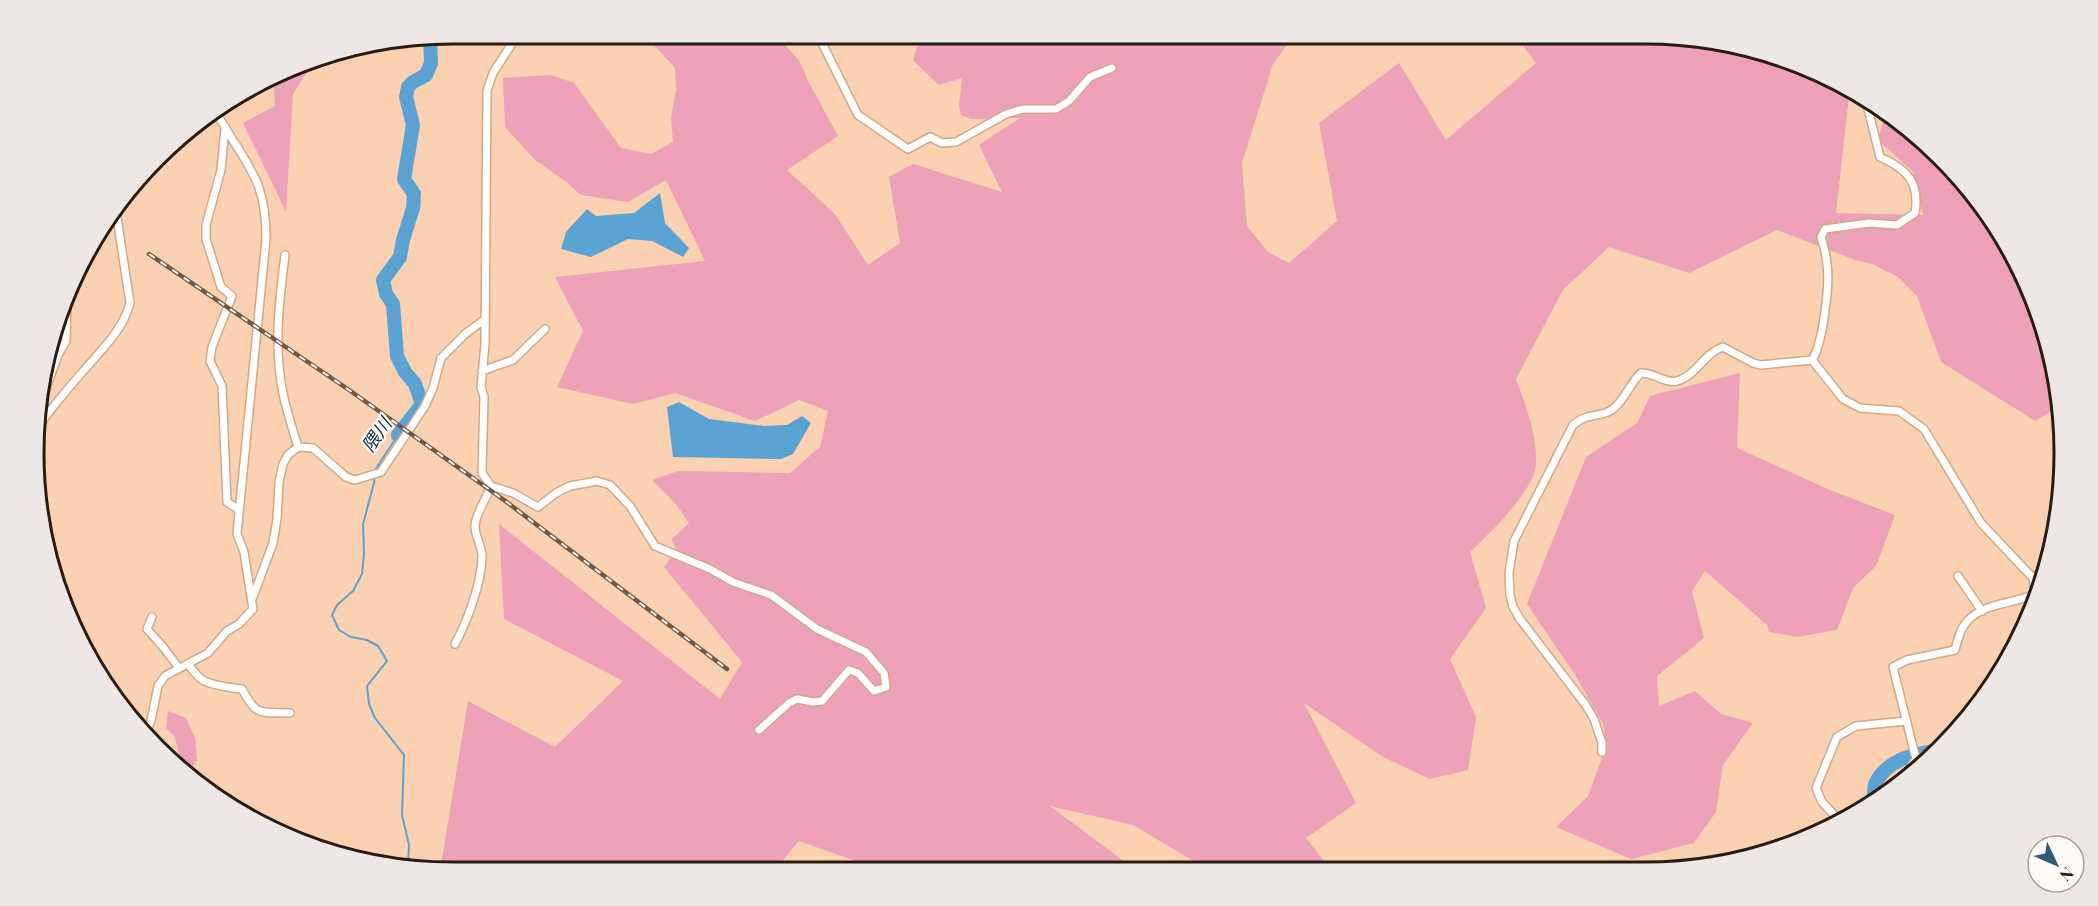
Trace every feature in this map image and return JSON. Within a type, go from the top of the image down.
[{"type":"street","points":[[512,44],[493,74],[487,91],[481,387],[484,405],[482,473],[491,486],[513,493],[538,507],[556,493],[570,486],[597,481],[610,485],[630,506],[655,546],[710,568],[733,582],[771,595],[817,629],[866,652],[884,673],[886,687],[874,691],[858,673],[849,670],[822,700],[813,702],[797,699],[789,703],[759,730]]},
{"type":"street","points":[[822,44],[858,115],[908,149],[930,137],[942,142],[956,142],[1006,114],[1023,109],[1056,109],[1069,101],[1090,78],[1113,68]]},
{"type":"street","points":[[1602,752],[1602,743],[1594,719],[1585,704],[1513,607],[1509,573],[1514,541],[1569,431],[1582,418],[1614,408],[1641,373],[1669,381],[1679,380],[1717,349],[1723,347],[1761,365],[1812,360],[1818,352],[1824,318],[1828,267],[1821,237],[1826,229],[1869,223],[1897,225],[1915,213],[1917,200],[1908,173],[1897,164],[1880,157],[1868,110]]},
{"type":"street","points":[[148,727],[158,686],[165,676],[208,653],[227,631],[239,624],[253,609],[243,552],[237,534],[266,239],[266,217],[263,196],[256,176],[218,118]]},
{"type":"street","points":[[225,128],[221,170],[206,225],[206,239],[221,287],[232,296],[212,346],[210,362],[222,386],[227,502],[238,509]]},
{"type":"street","points":[[45,418],[119,330],[126,317],[130,303],[117,219]]},
{"type":"street","points":[[285,255],[277,322],[280,369],[284,397],[298,447]]},
{"type":"street","points":[[51,376],[66,341],[67,315]]},
{"type":"street","points":[[252,600],[273,543],[283,464],[288,454],[298,447],[313,448],[346,477],[356,480],[381,472],[425,406],[433,388],[441,358],[465,334],[484,320]]},
{"type":"street","points":[[482,370],[513,360],[545,329]]},
{"type":"street","points":[[1812,360],[1843,399],[1860,408],[1899,411],[1924,429],[1981,523],[2033,578],[2034,582]]},
{"type":"street","points":[[455,644],[464,627],[478,582],[483,554],[476,533],[475,521],[491,486]]},
{"type":"street","points":[[1958,576],[1982,611]]},
{"type":"street","points":[[1909,766],[1914,754],[1893,667],[1907,660],[1955,650],[1963,626],[1982,611],[2028,598]]},
{"type":"street","points":[[152,617],[147,629],[179,668]]},
{"type":"street","points":[[187,664],[201,679],[230,688],[243,689],[257,711],[290,713]]},
{"type":"street","points":[[1835,816],[1822,802],[1816,788],[1837,737],[1856,726],[1906,721]]},
{"type":"street","points":[[1914,754],[1921,756]]},
{"type":"shaded area","points":[[653,44],[784,44],[800,62],[838,136],[787,170],[835,214],[868,265],[900,243],[889,177],[913,164],[1002,192],[979,145],[1020,118],[971,119],[961,115],[959,105],[962,78],[939,85],[913,60],[918,44],[1288,44],[1273,64],[1242,163],[1247,226],[1268,252],[1289,263],[1337,221],[1319,123],[1399,63],[1446,140],[1536,63],[1522,44],[1672,44],[1751,57],[1802,75],[1849,97],[1836,213],[1923,215],[1913,172],[1878,140],[1883,120],[1915,145],[1953,183],[2000,248],[2023,296],[2041,347],[2052,410],[2035,421],[1941,362],[1917,296],[1898,277],[1872,264],[1858,261],[1777,230],[1689,273],[1609,247],[1563,290],[1516,379],[1533,431],[1536,453],[1534,474],[1510,511],[1470,552],[1486,608],[1450,659],[1476,717],[1468,770],[1430,779],[1383,757],[1304,703],[1356,803],[1306,838],[1325,862],[1195,862],[1133,825],[1050,806],[1125,862],[859,862],[799,841],[781,862],[441,862],[468,701],[555,747],[623,681],[504,619],[499,524],[720,699],[742,662],[664,567],[676,550],[672,539],[689,523],[675,503],[652,480],[678,471],[790,473],[820,447],[828,411],[799,400],[755,421],[675,393],[633,404],[557,387],[583,331],[555,277],[705,261],[666,180],[628,202],[581,195],[534,159],[505,127],[503,78],[550,75],[574,83],[621,148],[651,154],[673,142],[671,117],[676,91],[675,68]]},
{"type":"shaded area","points":[[308,70],[293,94],[286,212],[243,123],[275,106],[274,85]]},
{"type":"shaded area","points":[[1740,373],[1737,448],[1830,490],[1895,515],[1876,566],[1853,588],[1837,630],[1797,637],[1769,632],[1767,625],[1705,571],[1692,591],[1704,638],[1657,676],[1659,706],[1695,691],[1721,714],[1753,723],[1723,765],[1716,812],[1694,843],[1631,859],[1556,827],[1588,796],[1602,758],[1605,738],[1603,724],[1575,675],[1527,604],[1586,457],[1637,423],[1650,396]]},
{"type":"shaded area","points":[[168,711],[186,718],[195,738],[197,760],[192,768],[180,758],[175,737],[166,728]]},
{"type":"water","points":[[660,193],[665,223],[689,248],[683,257],[652,241],[628,239],[591,257],[561,249],[566,232],[587,209],[596,216],[634,213]]},
{"type":"water","points":[[679,402],[709,419],[764,426],[787,425],[802,416],[811,423],[793,454],[781,459],[673,457],[667,407]]},
{"type":"waterway","name":"隈川","points":[[398,435],[422,404],[415,384],[405,372],[397,356],[393,304],[386,294],[383,280],[400,257],[413,208],[414,194],[404,179],[413,125],[406,97],[408,87],[426,75],[431,63],[430,44]]},
{"type":"waterway","name":"隈川","points":[[398,435],[375,470],[374,483],[363,524],[362,574],[353,591],[337,605],[332,615],[339,630],[351,637],[367,640],[378,646],[387,661],[367,686],[369,704],[375,718],[404,755],[402,815],[409,845],[408,860]]},
{"type":"waterway","points":[[1874,792],[1875,784],[1887,768],[1901,760],[1923,754]]},
{"type":"railway","points":[[149,254],[352,392],[504,500],[727,669]]}]
